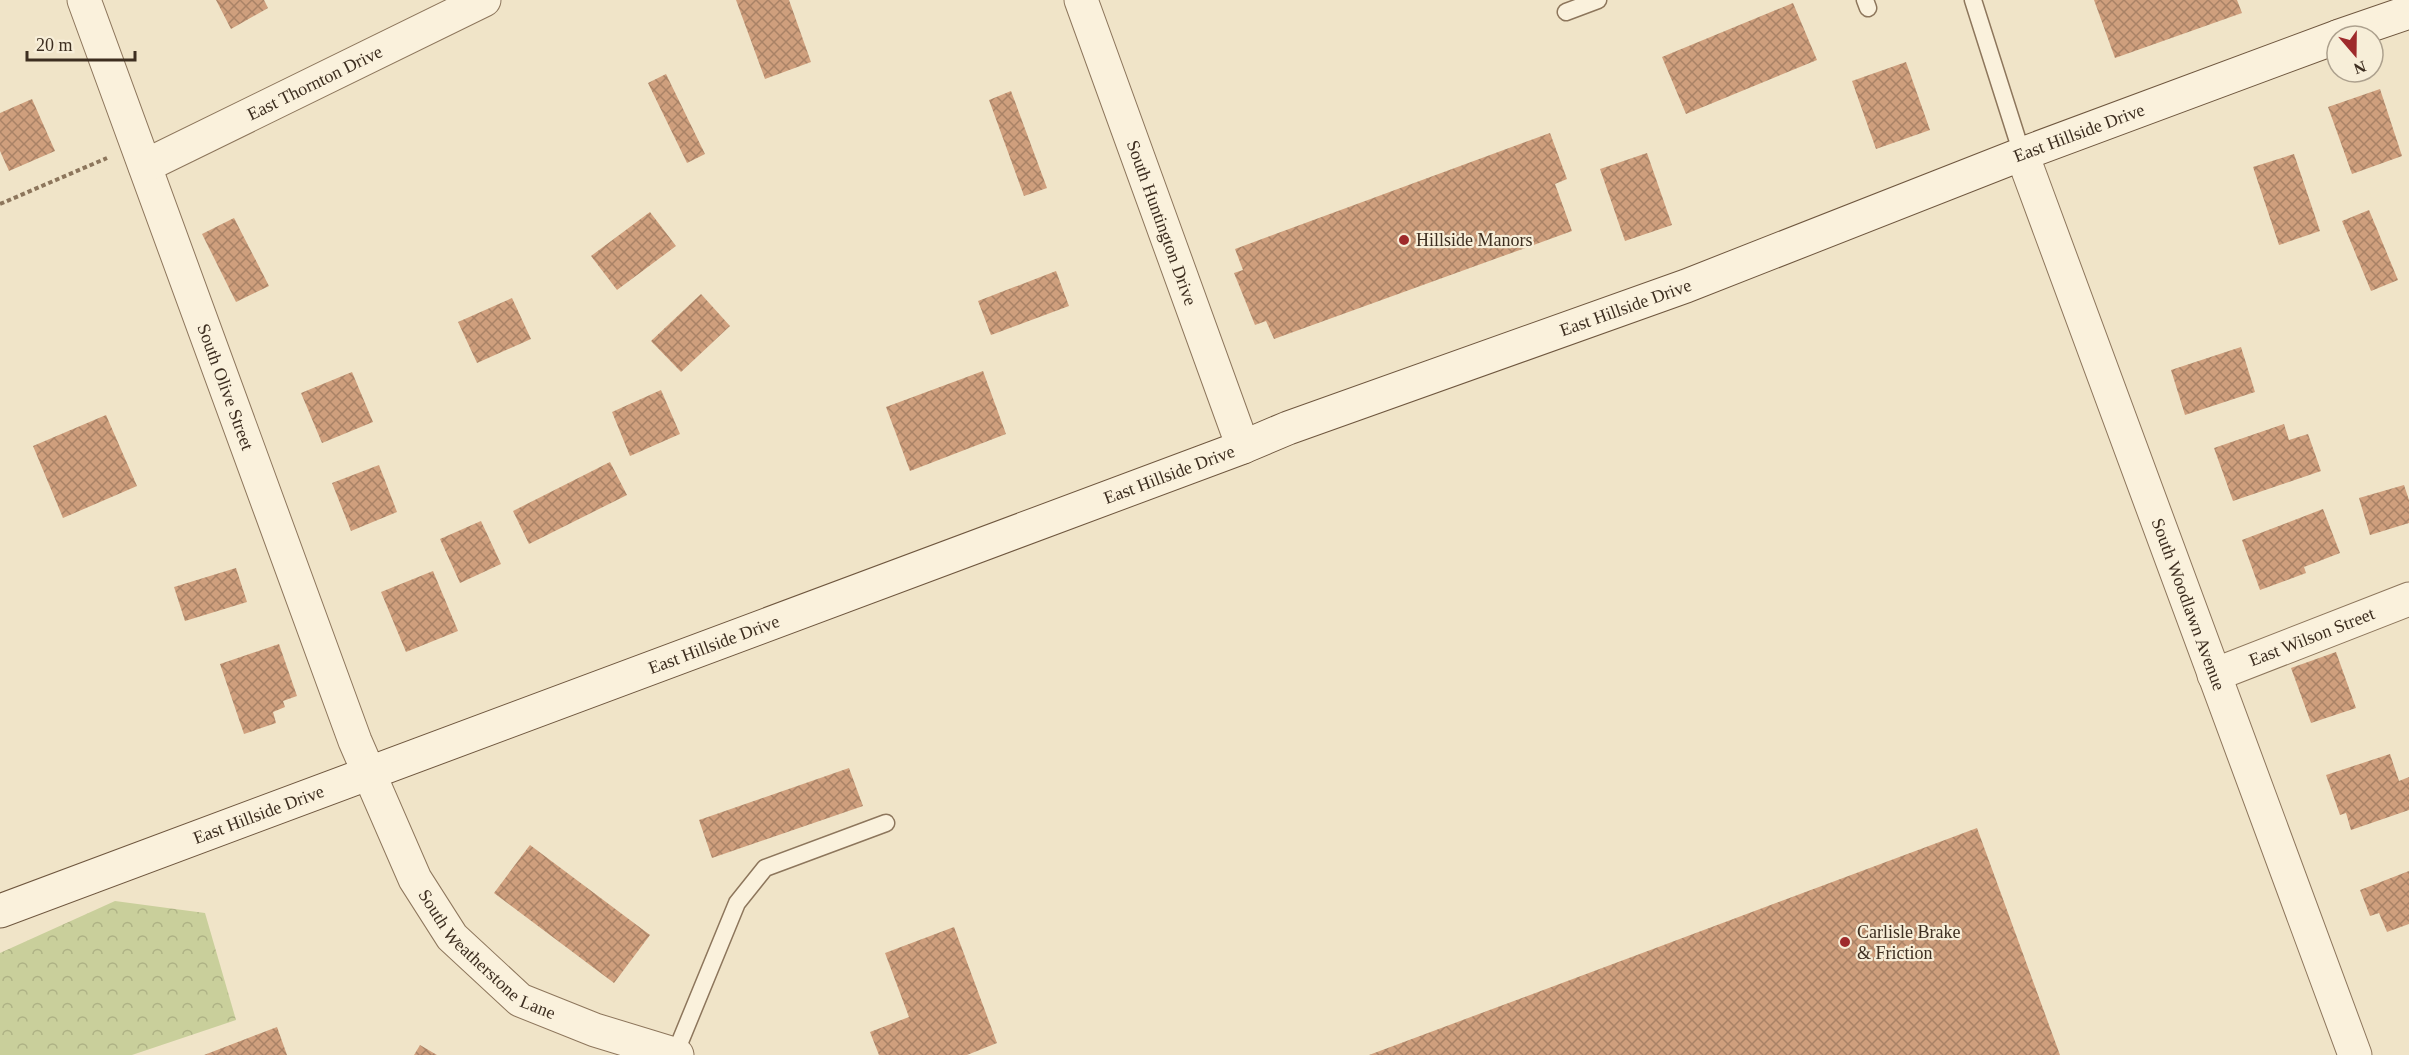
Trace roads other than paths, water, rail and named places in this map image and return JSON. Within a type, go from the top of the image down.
[{"type":"street","name":"South Olive Street","points":[[84,0],[368,774]]},
{"type":"street","name":"East Thornton Drive","points":[[141,156],[484,0]]},
{"type":"street","name":"South Huntington Drive","points":[[1081,0],[1243,447]]},
{"type":"street","name":"East Hillside Drive","points":[[2374,24],[2409,12]]},
{"type":"street","name":"East Hillside Drive","points":[[0,911],[1243,447],[1288,428],[1686,286],[2022,154],[2325,41]]},
{"type":"street","name":"South Woodlawn Avenue","points":[[2022,154],[2355,1055]]},
{"type":"street","name":"East Wilson Street","points":[[2214,675],[2409,599]]},
{"type":"street","name":"South Weatherstone Lane","points":[[368,774],[415,879],[452,937],[520,1000],[595,1030],[676,1055]]},
{"type":"lane","points":[[1566,12],[1598,0]]},
{"type":"lane","points":[[1973,0],[2022,154]]},
{"type":"lane","points":[[676,1055],[737,903],[765,868],[886,823]]},
{"type":"place","name":"Hillside Manors","points":[[1404,240]]},
{"type":"place","name":"Carlisle Brake & Friction","points":[[1845,942]]}]
